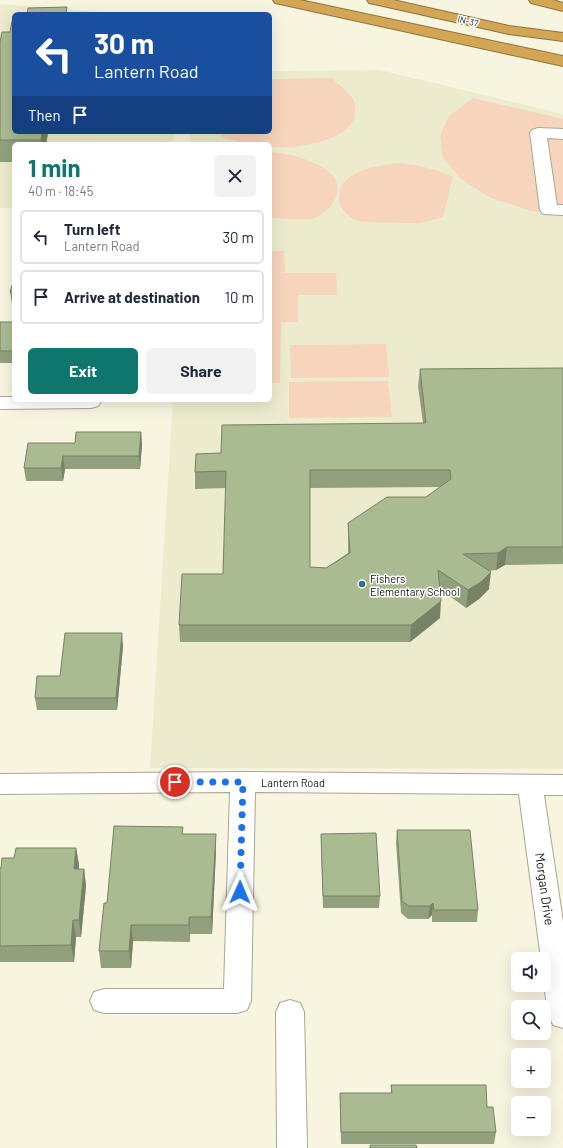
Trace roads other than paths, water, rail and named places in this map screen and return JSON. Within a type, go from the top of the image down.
[{"type":"highway","points":[[280,0],[324,8],[563,61]]},
{"type":"highway","name":"IN-37","points":[[374,0],[509,30],[563,37]]},
{"type":"highway","points":[[426,0],[563,33]]},
{"type":"highway","points":[[536,0],[563,7]]},
{"type":"street","points":[[563,134],[538,133],[548,210],[563,210]]},
{"type":"street","points":[[0,403],[91,402]]},
{"type":"street","points":[[104,1000],[237,1001],[243,782]]},
{"type":"street","name":"Lantern Road","points":[[0,784],[243,782],[563,785]]},
{"type":"street","name":"Morgan Drive","points":[[530,784],[563,1016]]},
{"type":"street","points":[[290,1012],[292,1148]]},
{"type":"place","name":"Fishers Elementary School","points":[[362,584]]}]
